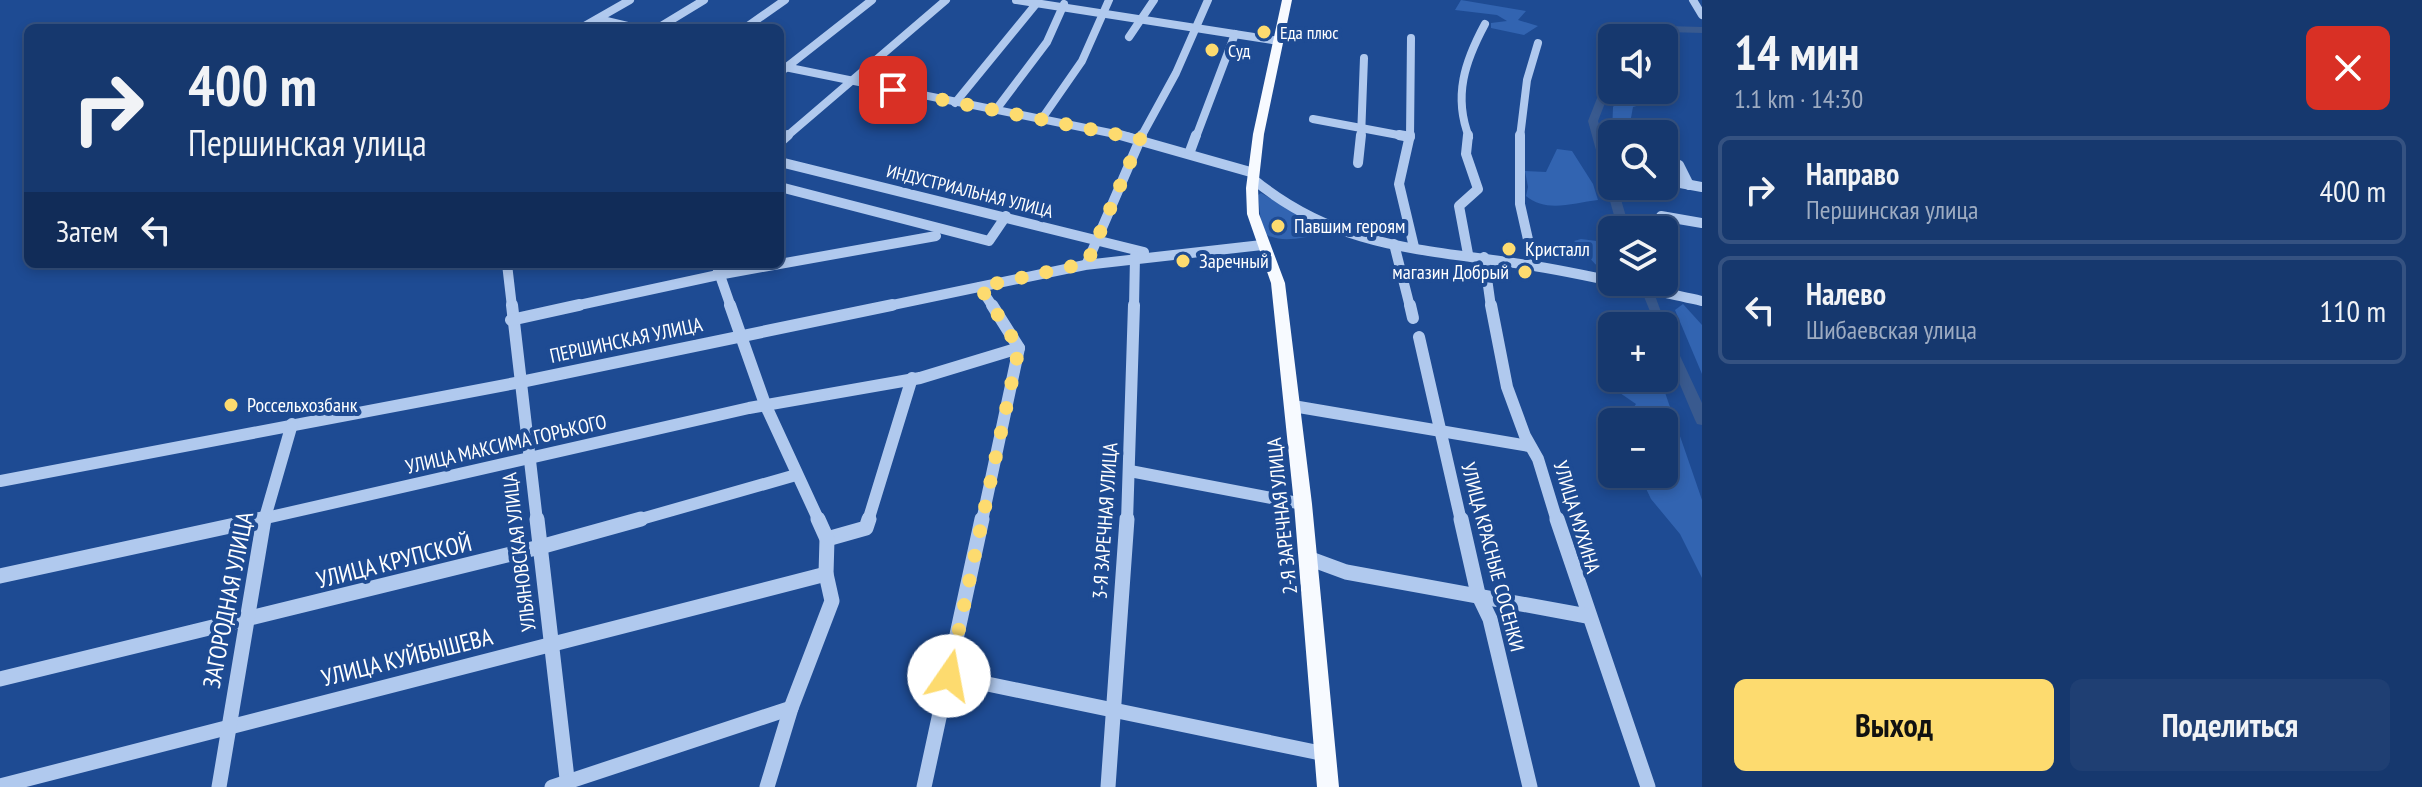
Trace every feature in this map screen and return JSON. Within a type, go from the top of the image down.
[{"type":"main road","name":"2-Я ЗАРЕЧНАЯ УЛИЦА","points":[[1287,0],[1253,181],[1255,227],[1276,266],[1303,504],[1328,787]]},
{"type":"street","points":[[589,24],[630,0]]},
{"type":"street","points":[[665,24],[704,0]]},
{"type":"street","points":[[751,24],[785,0]]},
{"type":"street","points":[[784,66],[872,0]]},
{"type":"street","points":[[784,139],[946,0]]},
{"type":"street","points":[[1022,0],[1036,4],[1065,4],[1099,14],[1279,41]]},
{"type":"street","points":[[1041,120],[1085,55],[1094,37],[1099,14],[1109,0]]},
{"type":"street","points":[[1129,37],[1154,0]]},
{"type":"street","points":[[1087,263],[1140,139],[1176,73],[1208,0]]},
{"type":"street","points":[[1693,0],[1702,15]]},
{"type":"street","points":[[955,103],[1036,4]]},
{"type":"street","points":[[995,111],[1027,70],[1065,4]]},
{"type":"street","points":[[598,19],[619,24]]},
{"type":"street","points":[[1468,254],[1459,206],[1478,189],[1466,154],[1470,139],[1461,117],[1461,95],[1466,59],[1485,24]]},
{"type":"street","points":[[1189,154],[1235,34]]},
{"type":"street","points":[[1411,38],[1410,137],[1399,184],[1414,247]]},
{"type":"street","points":[[1534,266],[1520,205],[1519,168],[1527,72],[1538,43]]},
{"type":"street","points":[[1358,163],[1365,93],[1364,58]]},
{"type":"street","points":[[784,68],[1140,139],[1189,154],[1253,181],[1324,226],[1362,238],[1534,266],[1702,301]]},
{"type":"street","points":[[1313,119],[1410,137]]},
{"type":"street","name":"ИНДУСТРИАЛЬНАЯ УЛИЦА","points":[[784,163],[1151,254]]},
{"type":"street","points":[[1679,165],[1689,185]]},
{"type":"street","points":[[1678,183],[1702,187]]},
{"type":"street","points":[[784,188],[989,241],[1006,216]]},
{"type":"street","points":[[1678,219],[1702,223]]},
{"type":"street","points":[[784,260],[936,236]]},
{"type":"street","points":[[1394,244],[1413,318]]},
{"type":"street","name":"ПЕРШИНСКАЯ УЛИЦА","points":[[0,481],[521,382],[1087,263],[1151,254],[1262,245]]},
{"type":"street","name":"3-Я ЗАРЕЧНАЯ УЛИЦА","points":[[1108,787],[1111,707],[1130,471],[1135,256]]},
{"type":"street","name":"УЛИЦА МУХИНА","points":[[1484,257],[1502,375],[1529,446],[1538,459],[1587,616],[1648,787]]},
{"type":"street","name":"УЛЬЯНОВСКАЯ УЛИЦА","points":[[507,268],[540,547],[562,785]]},
{"type":"street","points":[[511,320],[717,270],[765,404],[827,539],[826,574],[832,601],[791,708],[767,787]]},
{"type":"street","points":[[924,787],[1019,348],[980,287]]},
{"type":"street","name":"УЛИЦА КРАСНЫЕ СОСЕНКИ","points":[[1419,337],[1478,594],[1490,619],[1530,787]]},
{"type":"street","name":"УЛИЦА МАКСИМА ГОРЬКОГО","points":[[0,576],[765,404],[912,378],[1000,357],[1019,348]]},
{"type":"street","points":[[827,539],[866,528],[912,378]]},
{"type":"street","points":[[1293,406],[1529,446]]},
{"type":"street","name":"ЗАГОРОДНАЯ УЛИЦА","points":[[219,787],[264,519],[292,424]]},
{"type":"street","points":[[1130,471],[1303,504]]},
{"type":"street","name":"УЛИЦА КРУПСКОЙ","points":[[0,679],[540,547],[796,475]]},
{"type":"street","points":[[1308,558],[1346,572],[1587,616]]},
{"type":"street","name":"УЛИЦА КУЙБЫШЕВА","points":[[0,786],[826,574]]},
{"type":"street","points":[[949,676],[1111,707],[1325,754]]},
{"type":"street","points":[[562,785],[791,708]]},
{"type":"shaded area","points":[[1461,0],[1526,11],[1518,20],[1538,26],[1524,35],[1491,28],[1491,23],[1507,21],[1497,15],[1455,10]]},
{"type":"shaded area","points":[[1615,104],[1644,104],[1633,107],[1631,120],[1613,120]]},
{"type":"shaded area","points":[[1557,149],[1572,151],[1593,184],[1598,200],[1551,206],[1526,196],[1525,171],[1546,172]]},
{"type":"shaded area","points":[[1261,193],[1322,228],[1323,234],[1284,239],[1262,232],[1258,195]]},
{"type":"shaded area","points":[[1574,241],[1598,241],[1598,266],[1596,265]]},
{"type":"shaded area","points":[[1683,304],[1702,325],[1702,374],[1678,312],[1675,310]]},
{"type":"shaded area","points":[[1665,392],[1670,408],[1633,408],[1636,404],[1620,393]]},
{"type":"shaded area","points":[[1678,430],[1702,500],[1702,578],[1680,534],[1646,488],[1678,488]]},
{"type":"waterway","points":[[1678,29],[1702,30]]},
{"type":"waterway","points":[[1600,104],[1593,121],[1620,216]]},
{"type":"waterway","points":[[1650,296],[1656,312]]},
{"type":"waterway","points":[[1678,364],[1702,420]]},
{"type":"place","name":"Еда плюс","points":[[1264,32]]},
{"type":"place","name":"Суд","points":[[1212,50]]},
{"type":"place","name":"Павшим героям","points":[[1278,226]]},
{"type":"place","name":"Кристалл","points":[[1509,249]]},
{"type":"place","name":"Заречный","points":[[1183,261]]},
{"type":"place","name":"магазин Добрый","points":[[1525,272]]},
{"type":"place","name":"Россельхозбанк","points":[[231,405]]},
{"type":"route","points":[[893,90],[1140,139],[1087,263],[1052,268],[980,287],[1019,348],[949,676]]}]
